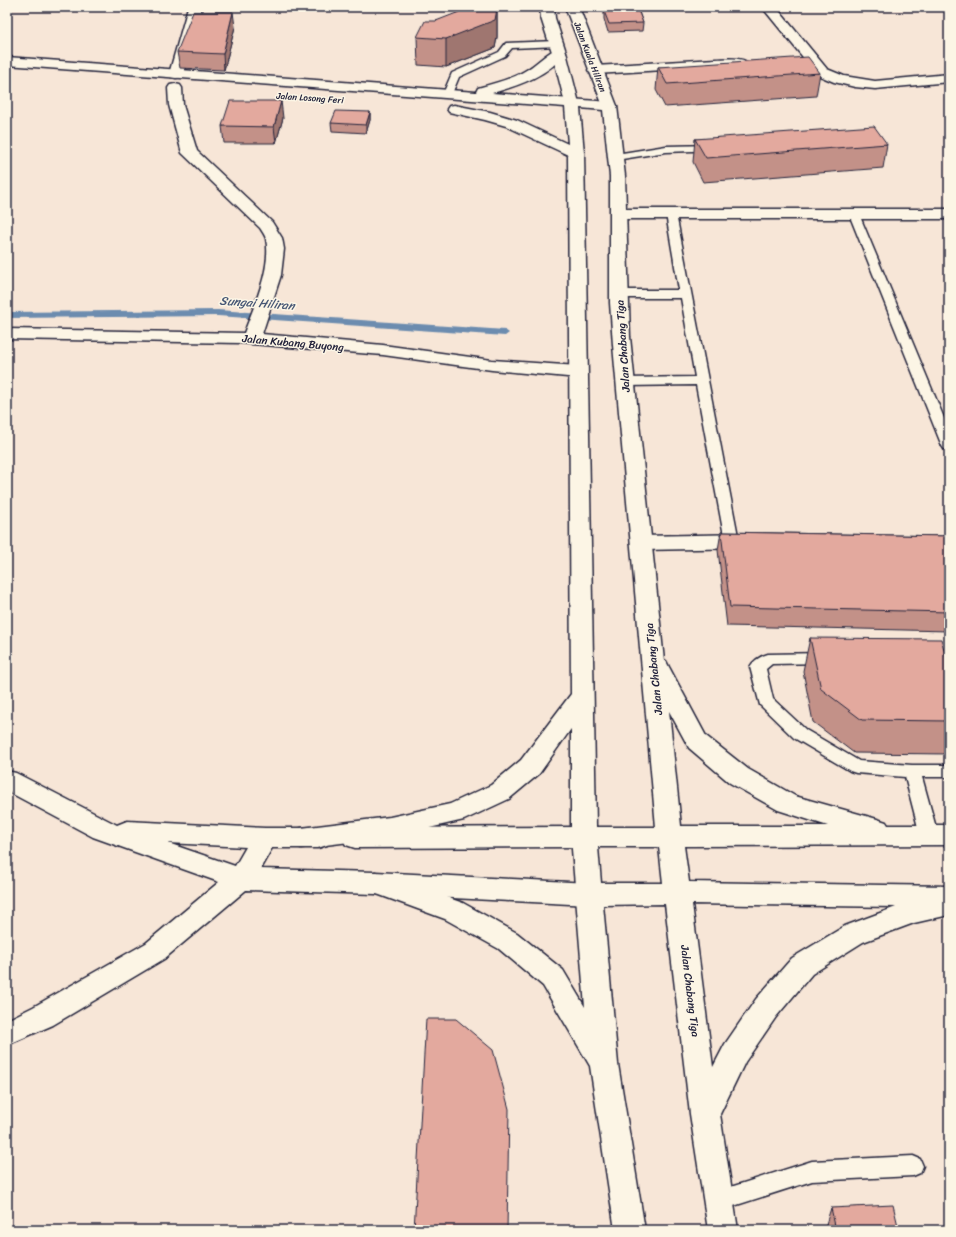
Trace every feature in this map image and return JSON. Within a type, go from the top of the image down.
[{"type":"main road","points":[[195,7],[170,83],[190,153],[266,225],[274,237],[276,252],[273,270],[251,339]]},
{"type":"main road","points":[[547,7],[548,18],[558,48],[592,114],[576,153],[584,838],[604,1064],[630,1230]]},
{"type":"main road","name":"Jalan Kuala Hiliran","points":[[572,7],[595,70],[592,114]]},
{"type":"main road","points":[[769,7],[822,72]]},
{"type":"main road","points":[[453,99],[517,81],[541,68],[558,48]]},
{"type":"main road","name":"Jalan Losong Feri","points":[[7,61],[170,83],[453,99],[592,114]]},
{"type":"main road","points":[[595,70],[716,63],[735,64],[760,70]]},
{"type":"main road","points":[[779,71],[822,72],[838,79],[855,83],[875,85],[949,78]]},
{"type":"main road","name":"Jalan Losong Feri","points":[[170,83],[191,89]]},
{"type":"main road","points":[[453,99],[535,133],[554,144],[576,153]]},
{"type":"main road","name":"Jalan Losong Feri","points":[[439,107],[453,99],[525,114]]},
{"type":"main road","points":[[556,116],[592,114]]},
{"type":"main road","name":"Jalan Chabang Tiga","points":[[592,114],[616,157],[619,214],[619,298],[624,372],[652,657],[670,837],[705,1114],[723,1230]]},
{"type":"main road","points":[[619,214],[949,214]]},
{"type":"main road","name":"Jalan Kubang Buyong","points":[[7,334],[251,339],[383,350],[492,365],[578,366]]},
{"type":"main road","points":[[641,543],[771,541]]},
{"type":"main road","points":[[652,657],[697,742],[739,776],[787,803],[825,815],[928,836]]},
{"type":"main road","points":[[301,838],[390,827],[456,813],[500,792],[530,767],[582,696]]},
{"type":"main road","points":[[7,780],[102,830],[241,879],[375,883],[589,894],[949,897]]},
{"type":"main road","points":[[102,830],[265,838],[928,836]]},
{"type":"main road","points":[[7,1033],[44,1016],[155,952],[241,879],[265,838]]},
{"type":"main road","points":[[375,883],[454,911],[508,941],[553,978],[604,1064]]},
{"type":"main road","points":[[705,1114],[735,1053],[766,1008],[802,966],[854,934],[912,912],[949,905]]},
{"type":"lane","points":[[453,99],[455,75],[502,54],[509,45],[558,48]]},
{"type":"lane","points":[[616,157],[666,149],[726,148]]},
{"type":"lane","points":[[671,214],[732,541]]},
{"type":"lane","points":[[854,214],[949,446]]},
{"type":"lane","points":[[619,298],[686,294]]},
{"type":"lane","points":[[624,372],[702,381]]},
{"type":"lane","points":[[910,656],[949,655]]},
{"type":"lane","points":[[839,657],[768,659],[758,667],[766,701],[800,734],[856,767],[949,772]]},
{"type":"lane","points":[[912,771],[928,836]]},
{"type":"lane","points":[[718,1202],[812,1171],[913,1166]]},
{"type":"building","points":[[460,8],[497,9],[495,20],[446,39],[417,37],[425,21],[436,21],[459,12]]},
{"type":"building","points":[[638,10],[643,23],[609,24],[604,11]]},
{"type":"building","points":[[193,12],[233,12],[223,54],[177,52]]},
{"type":"building","points":[[808,57],[820,73],[667,84],[658,67]]},
{"type":"building","points":[[230,101],[281,101],[274,127],[222,126]]},
{"type":"building","points":[[336,111],[370,112],[366,125],[331,123]]},
{"type":"building","points":[[874,126],[887,144],[706,158],[695,139]]},
{"type":"building","points":[[721,532],[949,536],[949,612],[730,607]]},
{"type":"building","points":[[810,638],[941,639],[949,667],[949,721],[862,720],[821,689]]},
{"type":"building","points":[[426,1019],[456,1019],[493,1050],[509,1109],[507,1230],[414,1230]]},
{"type":"building","points":[[893,1205],[899,1230],[836,1230],[831,1208]]},
{"type":"waterway","name":"Sungai Hiliran","points":[[7,315],[218,313],[505,333]]}]
